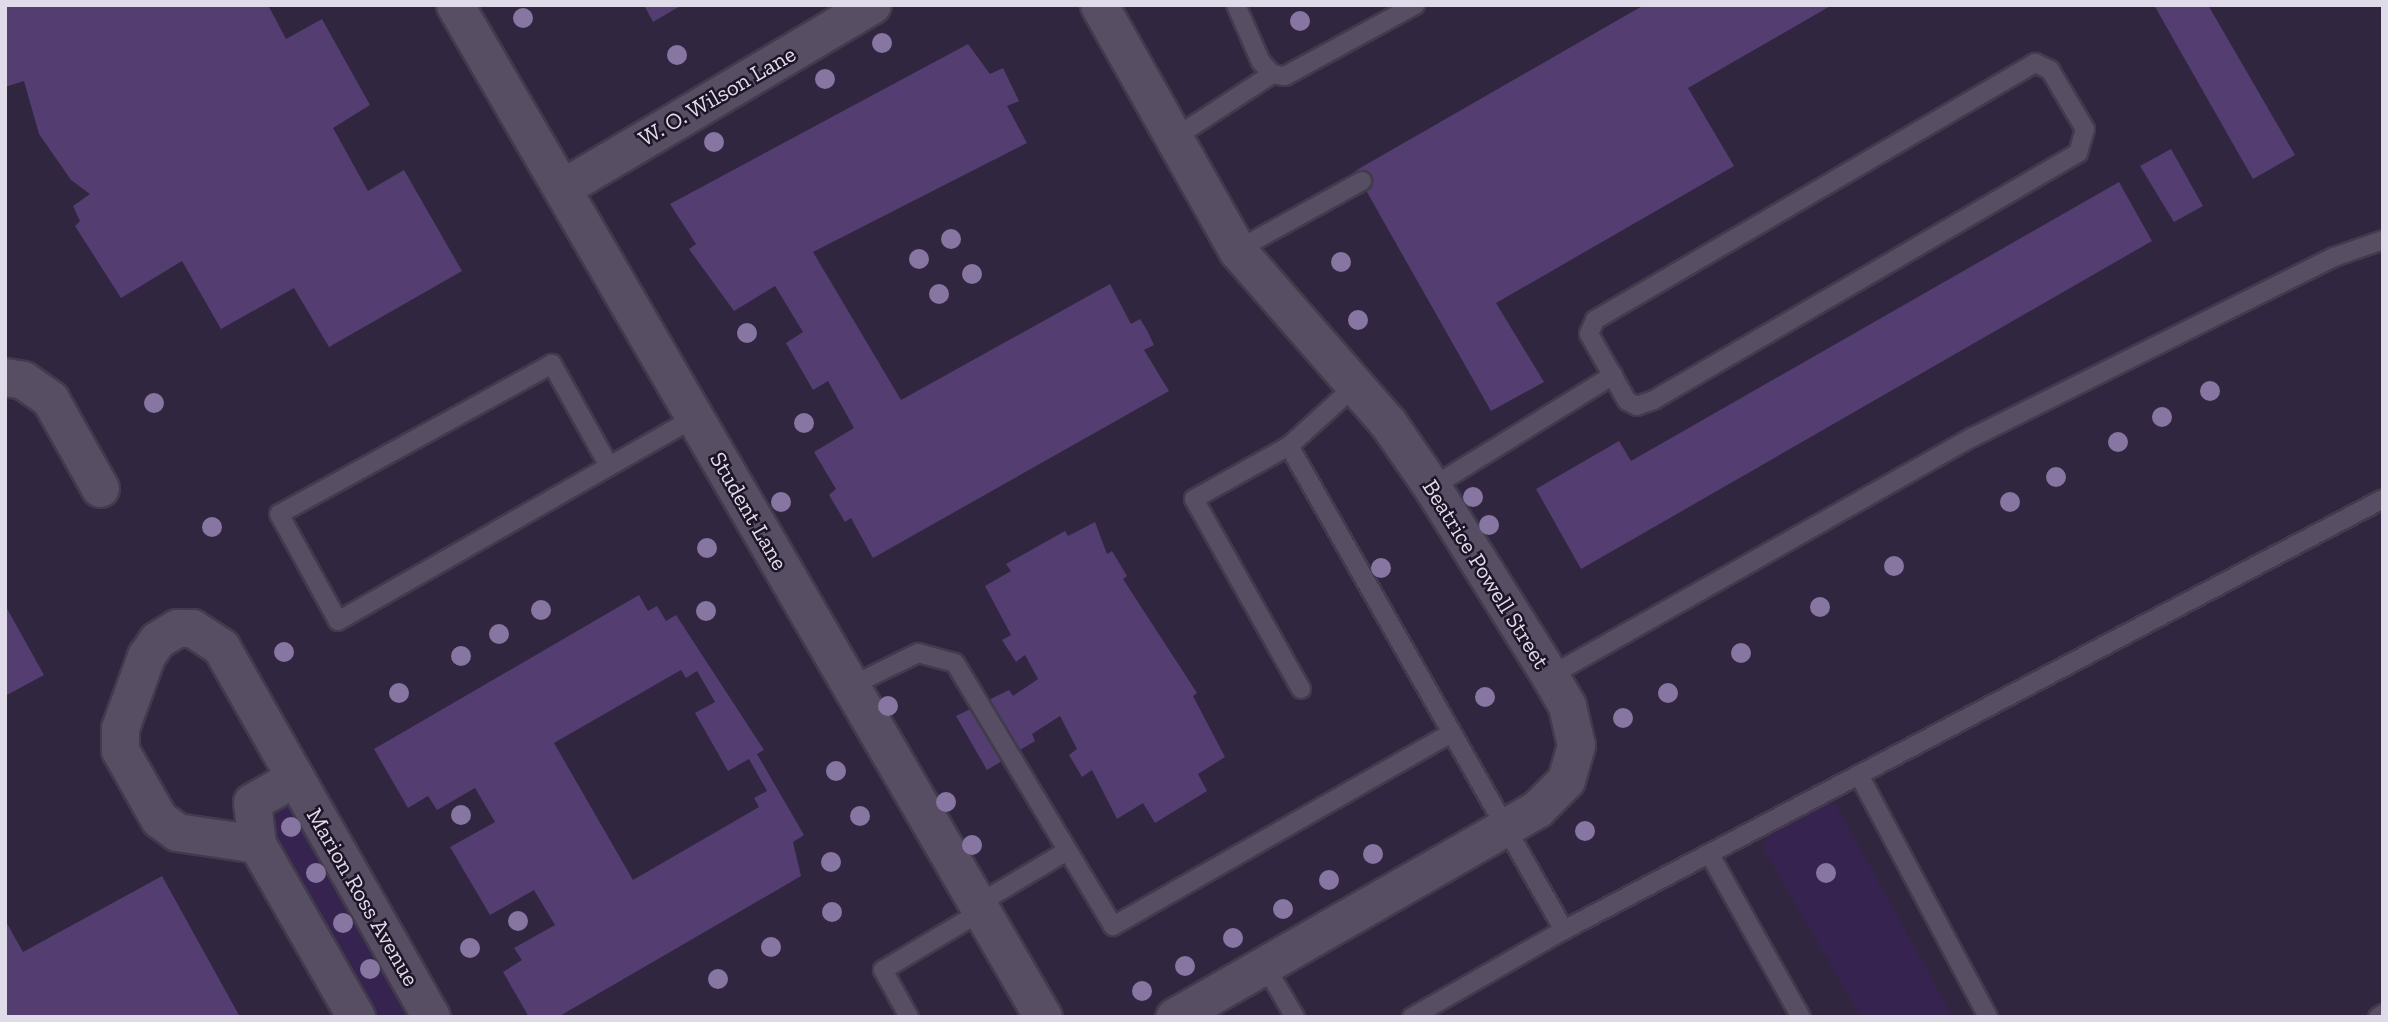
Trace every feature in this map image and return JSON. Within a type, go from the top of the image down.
[{"type":"street","name":"Student Lane","points":[[456,5],[1043,1017]]},
{"type":"street","name":"W. O. Wilson Lane","points":[[562,188],[872,5]]},
{"type":"street","name":"Beatrice Powell Street","points":[[1099,5],[1237,250],[1356,385],[1432,488],[1550,676],[1573,726],[1573,763],[1556,794],[1505,828],[1174,1017]]},
{"type":"street","points":[[5,377],[23,380],[50,399],[100,488]]},
{"type":"street","name":"Marion Ross Avenue","points":[[257,844],[177,832],[159,819],[120,750],[120,728],[157,640],[192,628],[221,647],[431,1017]]},
{"type":"street","points":[[294,778],[252,802],[257,844],[356,1017]]},
{"type":"lane","points":[[1236,5],[1272,74]]},
{"type":"lane","points":[[1174,138],[1272,74],[1293,73],[1415,5]]},
{"type":"lane","points":[[2035,62],[2050,70],[2085,130],[2083,147],[2069,160],[1647,403],[1631,404],[1614,375],[1589,334],[1601,316],[2018,69],[2035,62]]},
{"type":"lane","points":[[1237,250],[1362,181]]},
{"type":"lane","points":[[1550,676],[1973,437],[2334,257],[2383,240]]},
{"type":"lane","points":[[609,466],[552,364],[279,514],[338,621],[695,417]]},
{"type":"lane","points":[[1432,488],[1614,375]]},
{"type":"lane","points":[[1301,689],[1194,499],[1289,446],[1356,385]]},
{"type":"lane","points":[[1289,446],[1450,734],[1564,930]]},
{"type":"lane","points":[[1412,1017],[1564,930],[1860,778],[2383,499]]},
{"type":"lane","points":[[851,686],[918,653],[955,663],[1113,926],[1450,734]]},
{"type":"lane","points":[[1860,778],[1988,1017]]},
{"type":"lane","points":[[909,1017],[883,970],[1067,851]]},
{"type":"lane","points":[[1710,855],[1801,1017]]},
{"type":"lane","points":[[1265,965],[1295,1017]]},
{"type":"shaded area","points":[[5,5],[2383,5],[2383,1017],[5,1017]]},
{"type":"shaded area","points":[[1827,800],[1836,805],[1953,1017],[1861,1017],[1763,848],[1766,834]]},
{"type":"shaded area","points":[[292,805],[419,1017],[379,1017],[271,829],[277,812]]},
{"type":"building","points":[[5,5],[268,5],[286,39],[322,19],[370,105],[333,128],[368,191],[404,170],[462,271],[329,347],[294,288],[221,329],[182,261],[121,298],[75,226],[80,221],[73,206],[90,194],[71,180],[39,134],[24,81],[5,87]]},
{"type":"building","points":[[644,5],[682,5],[653,22]]},
{"type":"building","points":[[1644,5],[1832,5],[1688,88],[1734,166],[1496,303],[1544,382],[1491,411],[1355,171]]},
{"type":"building","points":[[2154,5],[2208,5],[2295,155],[2253,179]]},
{"type":"building","points":[[968,44],[990,74],[1003,68],[1019,101],[1007,106],[1027,143],[813,252],[901,400],[1110,284],[1131,324],[1140,319],[1147,330],[1154,345],[1144,350],[1169,391],[873,558],[851,518],[845,522],[829,495],[836,489],[814,452],[854,428],[828,381],[813,390],[786,343],[803,332],[775,286],[734,311],[689,249],[696,244],[670,204]]},
{"type":"building","points":[[2171,149],[2203,206],[2174,222],[2140,166]]},
{"type":"building","points":[[2119,182],[2152,241],[1581,569],[1536,489],[1619,441],[1631,461]]},
{"type":"building","points":[[1095,522],[1107,554],[1112,551],[1127,576],[1123,579],[1197,693],[1193,696],[1225,757],[1198,774],[1207,791],[1155,823],[1143,803],[1117,819],[1092,770],[1082,777],[1069,755],[1077,749],[1060,716],[1032,734],[1035,741],[987,770],[956,716],[1009,690],[1013,696],[1038,679],[1025,655],[1016,662],[1002,640],[1011,635],[985,586],[1011,571],[1006,564],[1065,531],[1068,536]]},
{"type":"building","points":[[639,595],[648,611],[657,606],[666,621],[676,615],[764,750],[757,754],[804,835],[793,842],[801,876],[558,1017],[529,1017],[503,972],[522,960],[514,948],[555,925],[534,890],[490,915],[450,847],[495,822],[475,788],[437,810],[428,796],[408,808],[374,749]],"holes":[[[681,670],[686,678],[697,671],[715,702],[695,713],[728,771],[749,759],[767,791],[754,798],[759,807],[633,880],[554,743]]]},
{"type":"building","points":[[5,605],[44,675],[5,696]]},
{"type":"building","points":[[162,876],[240,1017],[5,1017],[5,920],[23,952]]}]
